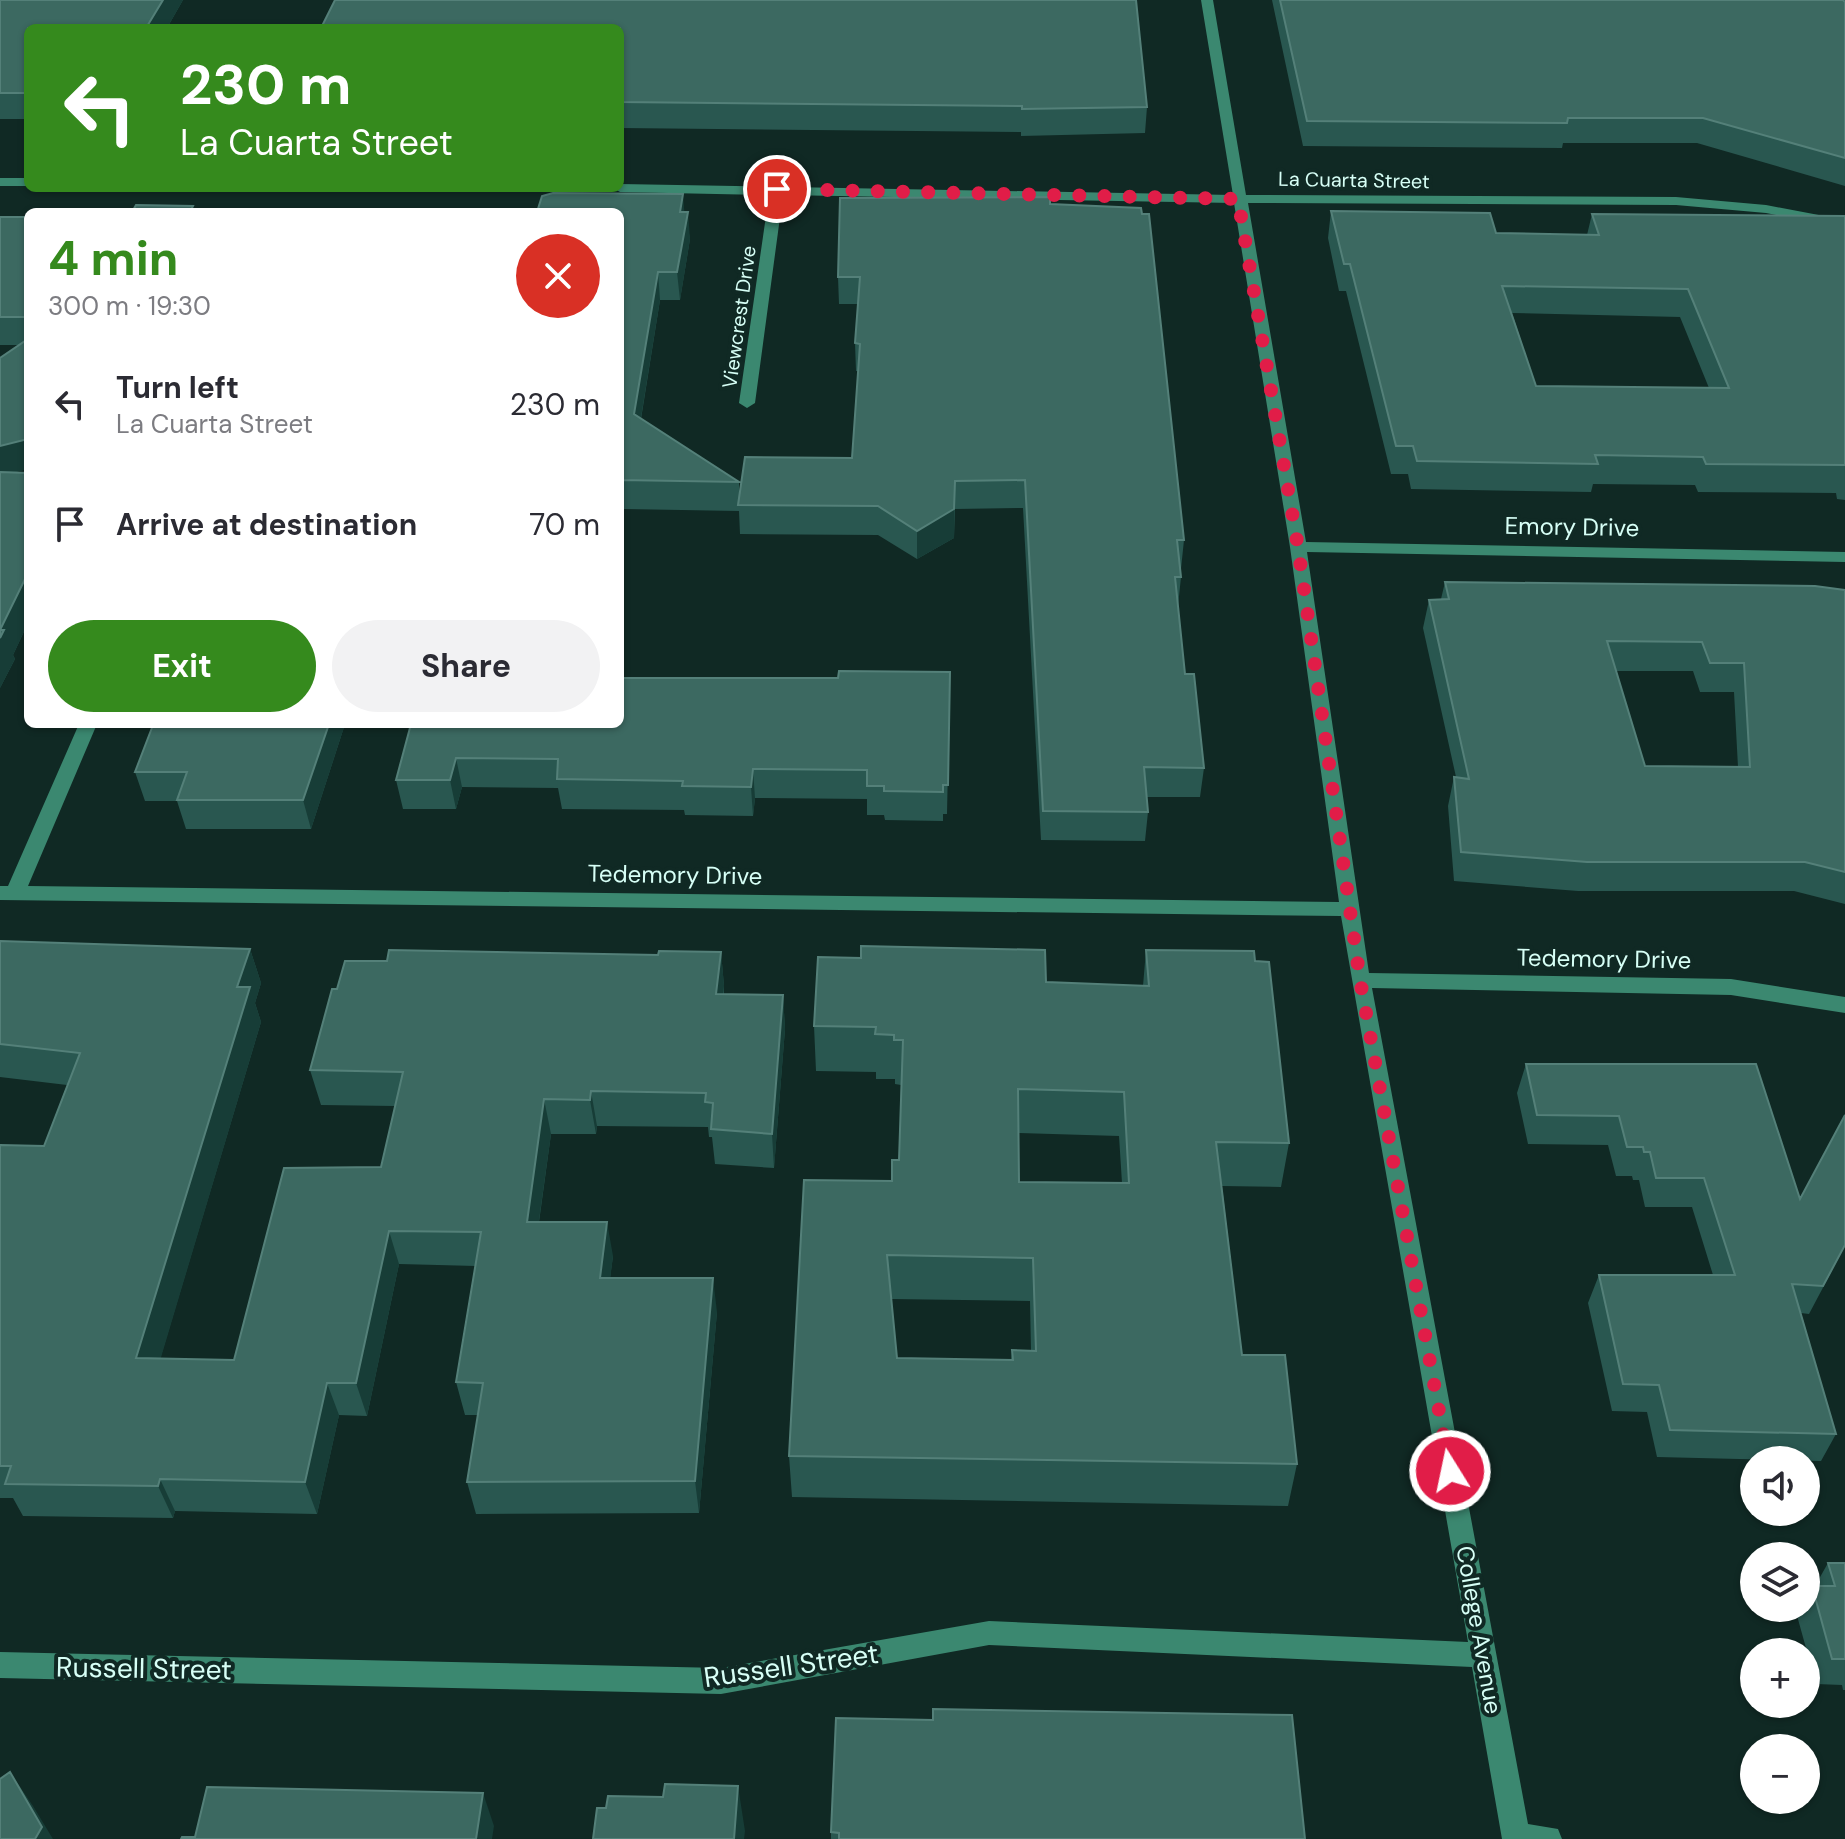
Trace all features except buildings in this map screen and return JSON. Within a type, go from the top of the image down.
[{"type":"street","name":"College Avenue","points":[[1207,0],[1298,547],[1360,980],[1516,1839]]},
{"type":"street","points":[[0,182],[24,182]]},
{"type":"street","name":"La Cuarta Street","points":[[624,188],[1238,199],[1676,201],[1766,209],[1845,224]]},
{"type":"street","name":"Viewcrest Drive","points":[[747,403],[777,189]]},
{"type":"street","name":"Emory Drive","points":[[1298,547],[1824,554],[1845,557]]},
{"type":"street","points":[[8,893],[86,728]]},
{"type":"street","name":"Tedemory Drive","points":[[8,893],[1349,909]]},
{"type":"street","name":"Tedemory Drive","points":[[1360,980],[1731,987],[1845,1005]]},
{"type":"street","name":"Russell Street","points":[[0,1665],[721,1681],[989,1633],[1484,1655]]},
{"type":"street","points":[[1516,1839],[1548,1839]]},
{"type":"route","points":[[777,189],[1238,199],[1298,547],[1360,980],[1450,1471]]}]
